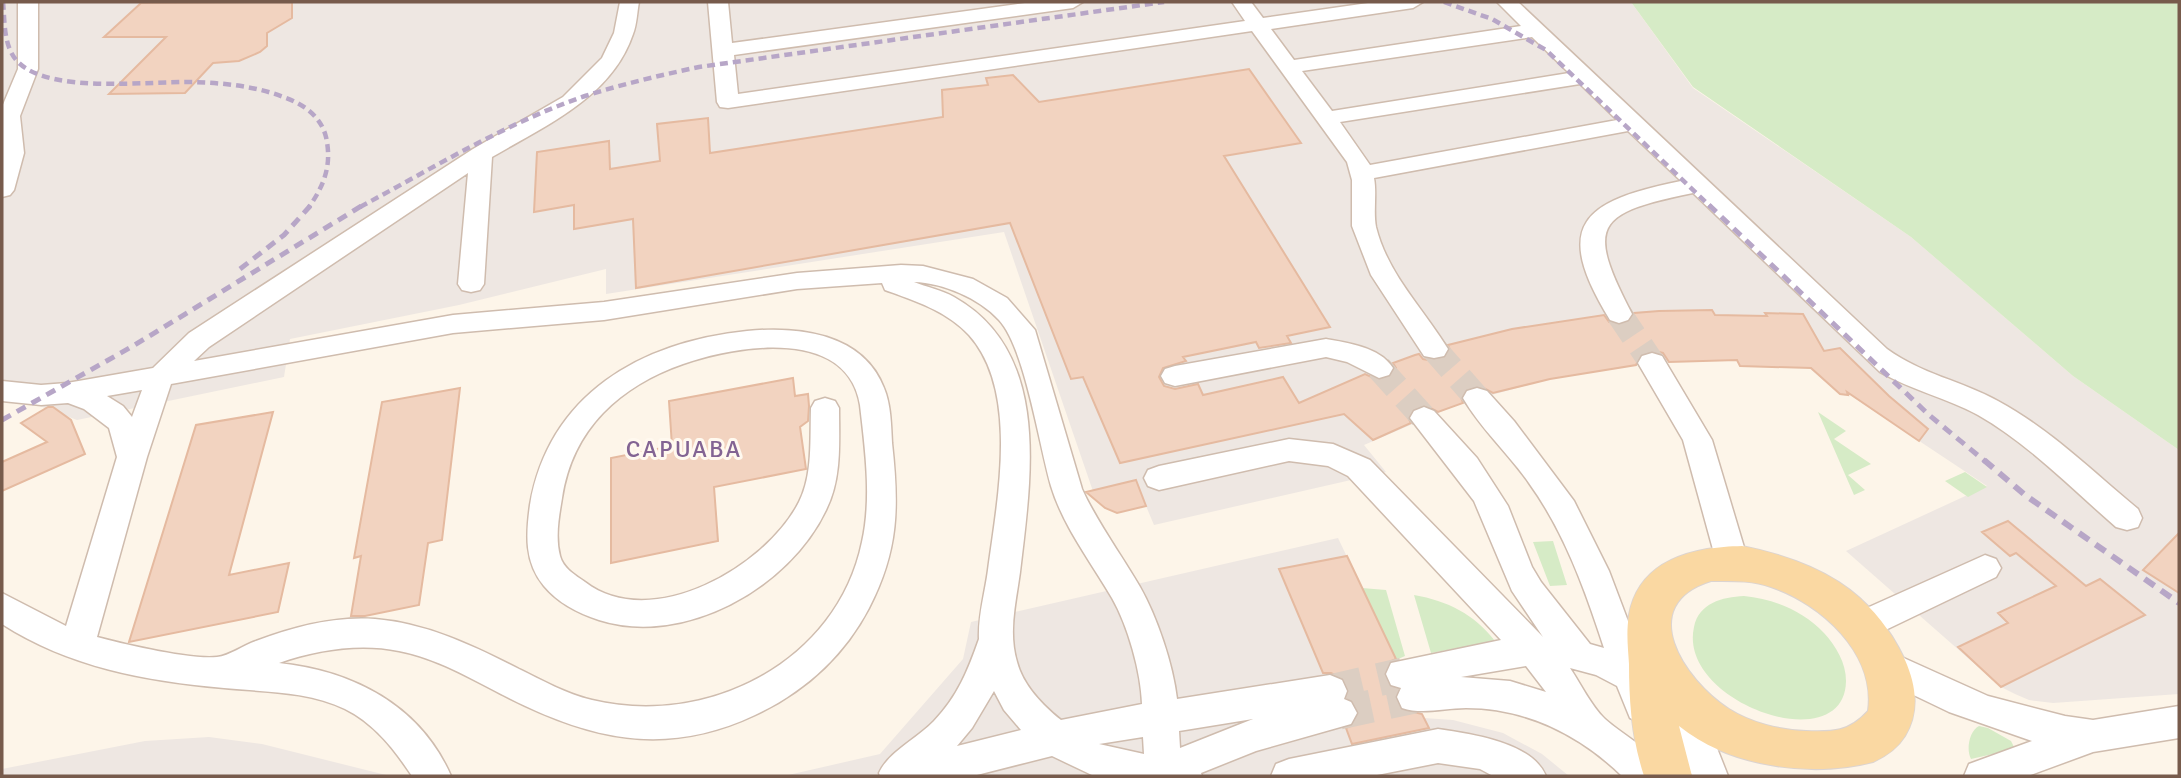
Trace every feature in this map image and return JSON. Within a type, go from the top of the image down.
[{"type":"main road","points":[[1650,636],[1655,655],[1679,695],[1698,714],[1744,743],[1784,756],[1822,760],[1836,766],[1863,749],[1878,737],[1888,722],[1892,685],[1886,665],[1861,626],[1844,609],[1801,582],[1755,566],[1733,564],[1692,569],[1670,582],[1654,601],[1650,618],[1650,636],[1641,683],[1654,724],[1660,773]]},
{"type":"lane","points":[[2,190],[13,153],[6,122],[28,69],[28,2]]},
{"type":"lane","points":[[77,647],[132,457],[160,377],[199,340],[481,154],[553,114],[600,75],[619,47],[629,2]]},
{"type":"lane","points":[[718,2],[728,102],[1413,2]]},
{"type":"lane","points":[[723,50],[1073,2]]},
{"type":"lane","points":[[1241,2],[1363,173],[1366,184],[1363,221],[1384,278],[1434,349]]},
{"type":"lane","points":[[1507,2],[1886,363],[1908,377],[1959,394],[1991,410],[2127,518]]},
{"type":"lane","points":[[1289,67],[1536,30]]},
{"type":"lane","points":[[1326,118],[1585,77]]},
{"type":"lane","points":[[1363,173],[1634,123]]},
{"type":"lane","points":[[471,284],[481,154]]},
{"type":"lane","points":[[1619,314],[1593,262],[1593,229],[1606,212],[1627,200],[1698,185]]},
{"type":"lane","points":[[2,391],[67,393],[464,323],[604,311],[828,278],[901,273],[944,279],[982,293],[1009,314],[1019,325],[1032,350],[1058,462],[1067,489],[1079,516],[1129,597],[1142,627],[1152,659],[1166,775]]},
{"type":"lane","points":[[828,278],[884,281],[930,296],[950,306],[982,332],[1003,366],[1014,412],[1016,451],[995,639],[984,680],[960,719],[921,757],[890,776]]},
{"type":"lane","points":[[221,672],[271,649],[295,642],[340,634],[372,633],[425,643],[581,715],[610,722],[641,725],[674,723],[736,707],[763,694],[810,661],[845,620],[869,575],[880,530],[879,456],[872,394],[860,370],[839,353],[822,345],[785,338],[735,342],[676,355],[631,376],[593,405],[566,441],[550,479],[539,544],[552,575],[579,598],[615,611],[648,613],[684,608],[708,600],[754,574],[775,557],[804,522],[820,489],[824,473],[825,408]]},
{"type":"lane","points":[[1174,376],[1326,348],[1354,354],[1379,368]]},
{"type":"lane","points":[[1653,363],[1697,440],[1733,564]]},
{"type":"lane","points":[[67,393],[99,403],[111,411],[127,430],[132,457]]},
{"type":"lane","points":[[1477,398],[1535,467],[1573,527],[1641,683]]},
{"type":"lane","points":[[1424,418],[1482,487],[1502,525],[1522,580],[1539,606],[1579,655]]},
{"type":"lane","points":[[1159,478],[1289,450],[1318,451],[1346,461],[1369,476],[1533,651],[1567,691],[1593,731]]},
{"type":"lane","points":[[1861,626],[1985,568]]},
{"type":"lane","points":[[2,607],[31,628],[77,647],[146,664],[292,679],[336,689],[356,698],[392,722],[433,776]]},
{"type":"lane","points":[[908,776],[1055,738],[1160,716],[1335,702],[1166,775],[1130,770],[1101,762],[1055,738],[1033,719],[1018,701],[1007,680],[995,639]]},
{"type":"lane","points":[[1660,773],[1558,712],[1513,697],[1409,686],[1533,651],[1579,655],[1603,662],[1641,683],[1666,703],[1690,732],[1710,776]]},
{"type":"lane","points":[[1886,665],[1952,699],[2006,720],[2065,733],[2093,736]]},
{"type":"lane","points":[[1982,776],[2093,736],[2179,722]]},
{"type":"lane","points":[[1289,776],[1438,746],[1485,753],[1528,776]]},
{"type":"shaded area","points":[[2,2],[1631,2],[1693,88],[1911,237],[2073,376],[2179,450],[2179,694],[2053,703],[2029,700],[2015,694],[2001,687],[1846,551],[1987,486],[1847,393],[1840,394],[1808,367],[1740,366],[1736,360],[1688,361],[1641,364],[1550,379],[1459,404],[1364,445],[1386,472],[1154,525],[1146,506],[1117,513],[1096,500],[1004,232],[606,294],[606,269],[459,305],[290,339],[284,377],[77,420],[40,406],[2,400]]},
{"type":"shaded area","points":[[1338,538],[1424,718],[1453,720],[1503,733],[1542,754],[1569,776],[784,776],[880,754],[963,659],[971,622]]},
{"type":"shaded area","points":[[209,737],[262,744],[390,776],[2,776],[2,769],[145,741]]},
{"type":"green space","points":[[1631,2],[2179,2],[2179,450],[2073,376],[1911,237],[1693,87]]},
{"type":"green space","points":[[1818,412],[1846,431],[1834,439],[1871,464],[1848,475],[1865,490],[1854,495]]},
{"type":"green space","points":[[1965,472],[1987,487],[1968,497],[1945,481]]},
{"type":"green space","points":[[1553,541],[1567,585],[1550,586],[1533,542]]},
{"type":"green space","points":[[1362,588],[1386,590],[1405,656],[1396,660]]},
{"type":"green space","points":[[1414,595],[1459,610],[1478,623],[1495,641],[1431,653]]},
{"type":"green space","points":[[1744,596],[1787,607],[1807,618],[1824,633],[1836,649],[1844,668],[1846,681],[1838,705],[1819,717],[1793,719],[1763,712],[1734,699],[1710,679],[1696,654],[1694,627],[1697,619],[1706,607],[1713,603]]},
{"type":"green space","points":[[1979,726],[2011,741],[2015,749],[1971,759],[1969,741]]},
{"type":"building","points":[[292,2],[292,18],[267,33],[267,46],[260,52],[239,61],[213,63],[185,93],[109,94],[166,37],[104,37],[141,3]]},
{"type":"building","points":[[1249,69],[1301,143],[1224,156],[1330,327],[1287,336],[1291,343],[1259,348],[1256,342],[1183,357],[1186,361],[1163,368],[1159,377],[1164,386],[1175,389],[1198,384],[1203,395],[1283,377],[1299,403],[1365,374],[1378,380],[1390,378],[1396,368],[1393,363],[1415,355],[1419,354],[1423,359],[1433,361],[1445,359],[1450,350],[1448,345],[1512,329],[1604,315],[1609,322],[1620,325],[1630,321],[1634,313],[1659,311],[1712,310],[1715,315],[1803,314],[1824,351],[1840,348],[1889,396],[1928,429],[1919,441],[1847,392],[1848,395],[1840,394],[1811,368],[1740,366],[1737,360],[1669,362],[1663,353],[1651,350],[1640,355],[1636,365],[1550,379],[1493,393],[1478,385],[1466,388],[1461,397],[1463,403],[1438,412],[1425,405],[1413,409],[1408,417],[1411,423],[1373,440],[1344,414],[1120,463],[1083,377],[1071,379],[1010,223],[636,288],[633,219],[574,229],[574,205],[534,212],[537,152],[609,141],[610,169],[660,161],[657,124],[708,118],[710,153],[943,117],[942,90],[988,85],[986,78],[1013,75],[1039,102]]},
{"type":"building","points":[[793,378],[795,396],[808,394],[808,421],[800,427],[806,469],[714,487],[718,541],[611,563],[611,458],[672,446],[669,401]]},
{"type":"building","points":[[460,388],[442,540],[428,543],[419,605],[365,616],[351,616],[361,556],[354,558],[382,402]]},
{"type":"building","points":[[48,407],[53,407],[71,420],[85,454],[2,491],[2,462],[47,442],[21,423]]},
{"type":"building","points":[[273,412],[229,575],[289,563],[278,612],[129,642],[196,425]]},
{"type":"building","points":[[1136,480],[1146,506],[1117,513],[1105,508],[1086,492]]},
{"type":"building","points":[[2008,521],[2086,586],[2100,579],[2145,615],[2001,687],[1958,647],[2008,623],[1998,613],[2056,586],[2016,553],[2010,556],[1982,532]]},
{"type":"building","points":[[2179,533],[2179,593],[2143,570]]},
{"type":"building","points":[[1347,556],[1396,659],[1389,662],[1384,673],[1389,686],[1397,690],[1395,698],[1400,709],[1422,714],[1429,728],[1352,744],[1346,728],[1353,725],[1359,712],[1353,701],[1347,698],[1349,690],[1344,679],[1331,673],[1323,673],[1279,569]]},
{"type":"tunnel","points":[[1619,314],[1652,363]]},
{"type":"tunnel","points":[[1434,349],[1477,398]]},
{"type":"tunnel","points":[[1379,368],[1424,418]]},
{"type":"tunnel","points":[[1330,691],[1403,674]]},
{"type":"tunnel","points":[[1339,713],[1414,697]]},
{"type":"railway","points":[[3,2],[10,50],[19,63],[34,73],[54,79],[101,84],[192,82],[240,86],[275,94],[306,108],[324,130],[328,147],[323,182],[309,207]]},
{"type":"railway","points":[[360,207],[527,119],[585,96],[642,80],[699,67],[1164,2]]},
{"type":"railway","points":[[1444,2],[1492,19],[1546,50],[1711,207]]},
{"type":"railway","points":[[240,269],[284,235],[311,205]]},
{"type":"railway","points":[[2,420],[133,346],[363,205]]},
{"type":"railway","points":[[1709,205],[1929,415],[1986,462]]},
{"type":"railway","points":[[1984,460],[2025,495],[2179,603]]},
{"type":"district","name":"CAPUABA","points":[[684,449]]}]
